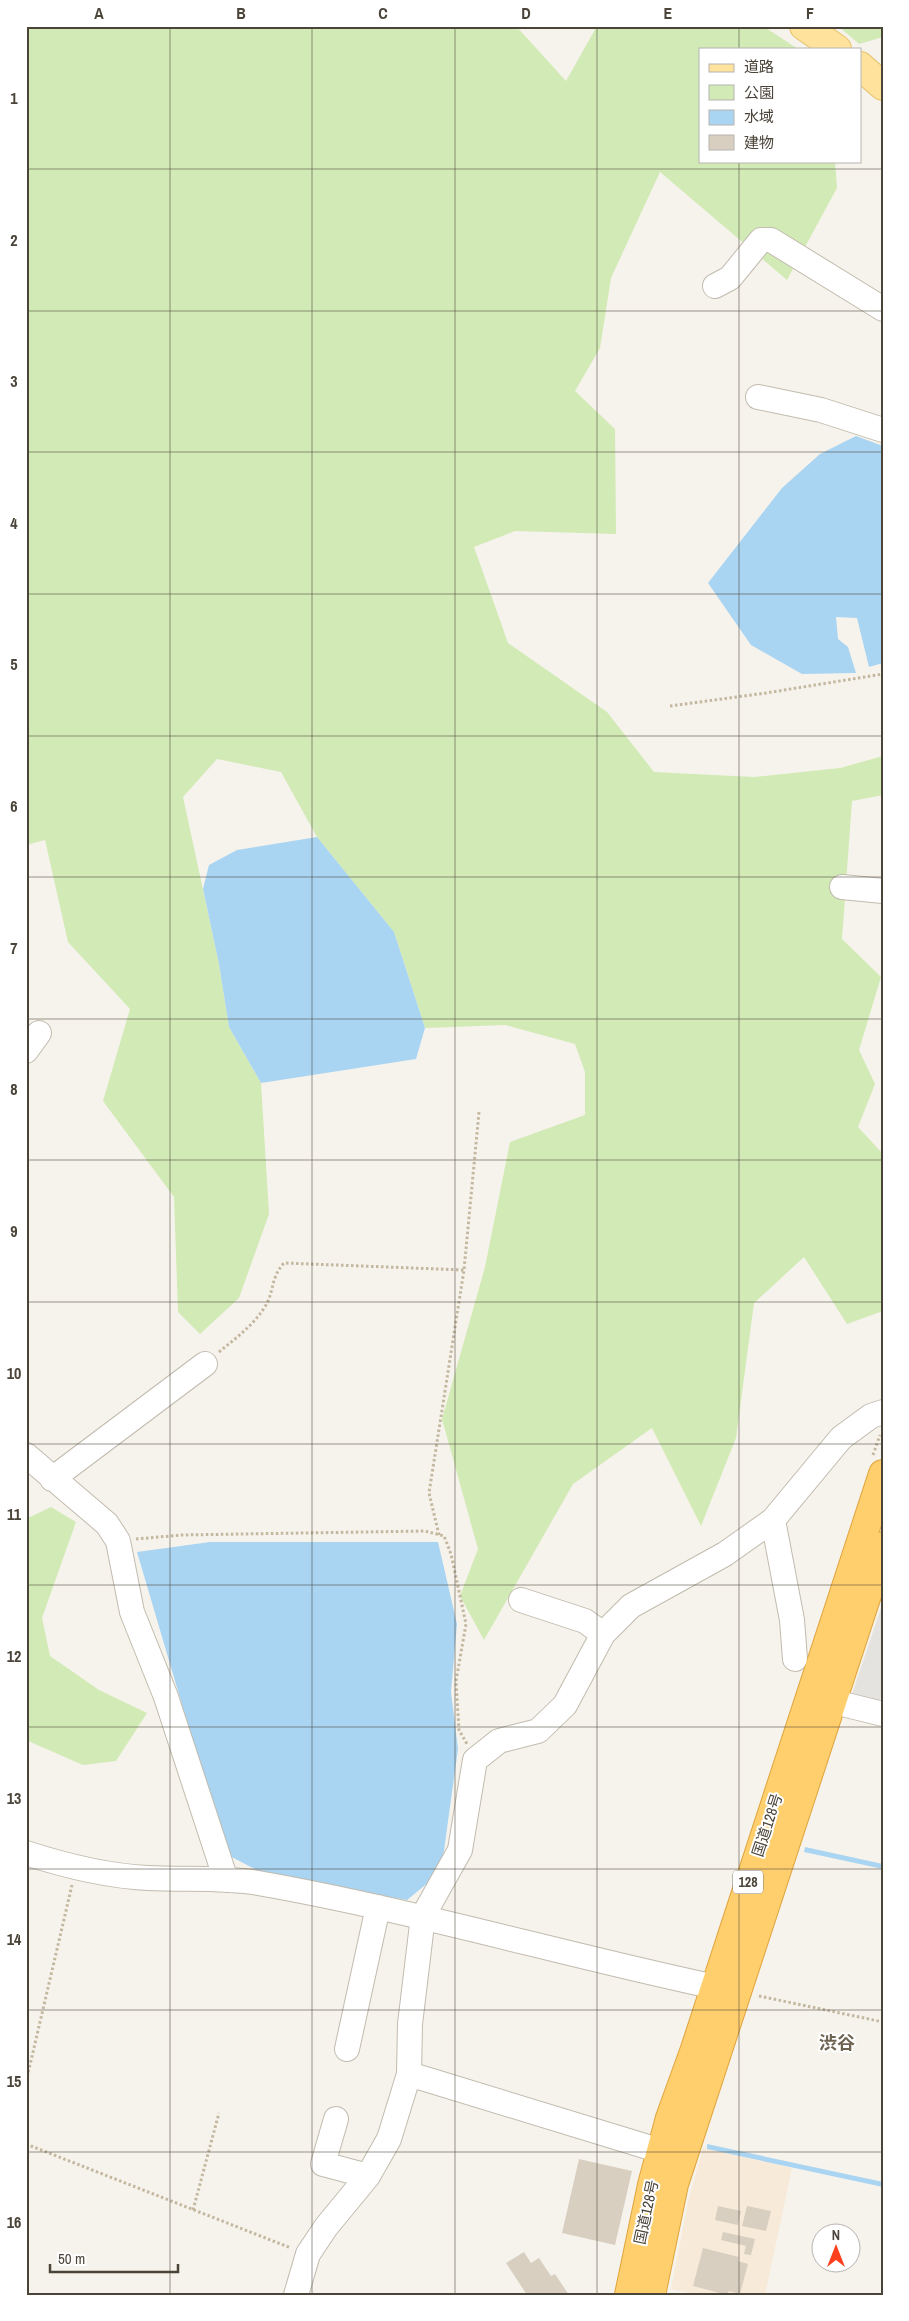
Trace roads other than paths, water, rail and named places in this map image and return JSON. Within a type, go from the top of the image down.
[{"type":"highway","name":"国道128号","points":[[629,2295],[661,2151],[725,1989],[820,1699],[883,1474]]},
{"type":"highway","name":"国道128号","points":[[820,1699],[883,1546]]},
{"type":"highway","name":"国道128号","points":[[651,2295],[674,2184],[725,1989]]},
{"type":"main road","points":[[804,26],[836,48]]},
{"type":"main road","points":[[862,68],[883,86]]},
{"type":"street","points":[[715,286],[730,278],[761,240],[771,240],[883,309]]},
{"type":"street","points":[[758,397],[821,410],[883,430]]},
{"type":"street","points":[[842,887],[883,891]]},
{"type":"street","points":[[52,1479],[205,1364]]},
{"type":"street","points":[[296,2295],[308,2254],[326,2227],[368,2176],[389,2139],[409,2074],[410,2024],[423,1916],[460,1850],[475,1760],[499,1741],[538,1731],[565,1705],[603,1634],[631,1606],[725,1554],[773,1520],[841,1438],[871,1416],[883,1412]]},
{"type":"street","points":[[26,1455],[107,1524],[118,1540],[132,1612],[166,1698],[226,1880]]},
{"type":"street","points":[[773,1520],[792,1620],[795,1658]]},
{"type":"street","points":[[521,1600],[585,1621],[603,1634]]},
{"type":"street","points":[[820,1699],[883,1714]]},
{"type":"street","points":[[26,1854],[76,1868],[147,1878],[255,1882],[423,1916],[725,1989]]},
{"type":"street","points":[[347,2049],[378,1907]]},
{"type":"street","points":[[409,2074],[661,2151]]},
{"type":"street","points":[[336,2119],[323,2164],[368,2176]]},
{"type":"water","points":[[856,436],[883,446],[883,663],[869,667],[857,618],[836,617],[838,639],[848,647],[856,673],[802,674],[751,645],[708,583],[782,488],[820,454]]},
{"type":"water","points":[[317,837],[394,932],[425,1028],[416,1059],[261,1083],[229,1027],[219,964],[203,889],[209,865],[237,850]]},
{"type":"water","points":[[210,1542],[438,1542],[457,1624],[451,1692],[458,1749],[441,1872],[407,1900],[266,1875],[226,1854],[137,1552]]},
{"type":"water","points":[[805,1847],[883,1864],[883,1869],[804,1852]]},
{"type":"water","points":[[707,2144],[883,2182],[883,2187],[707,2149]]},
{"type":"district","name":"渋谷","points":[[837,2042]]}]
